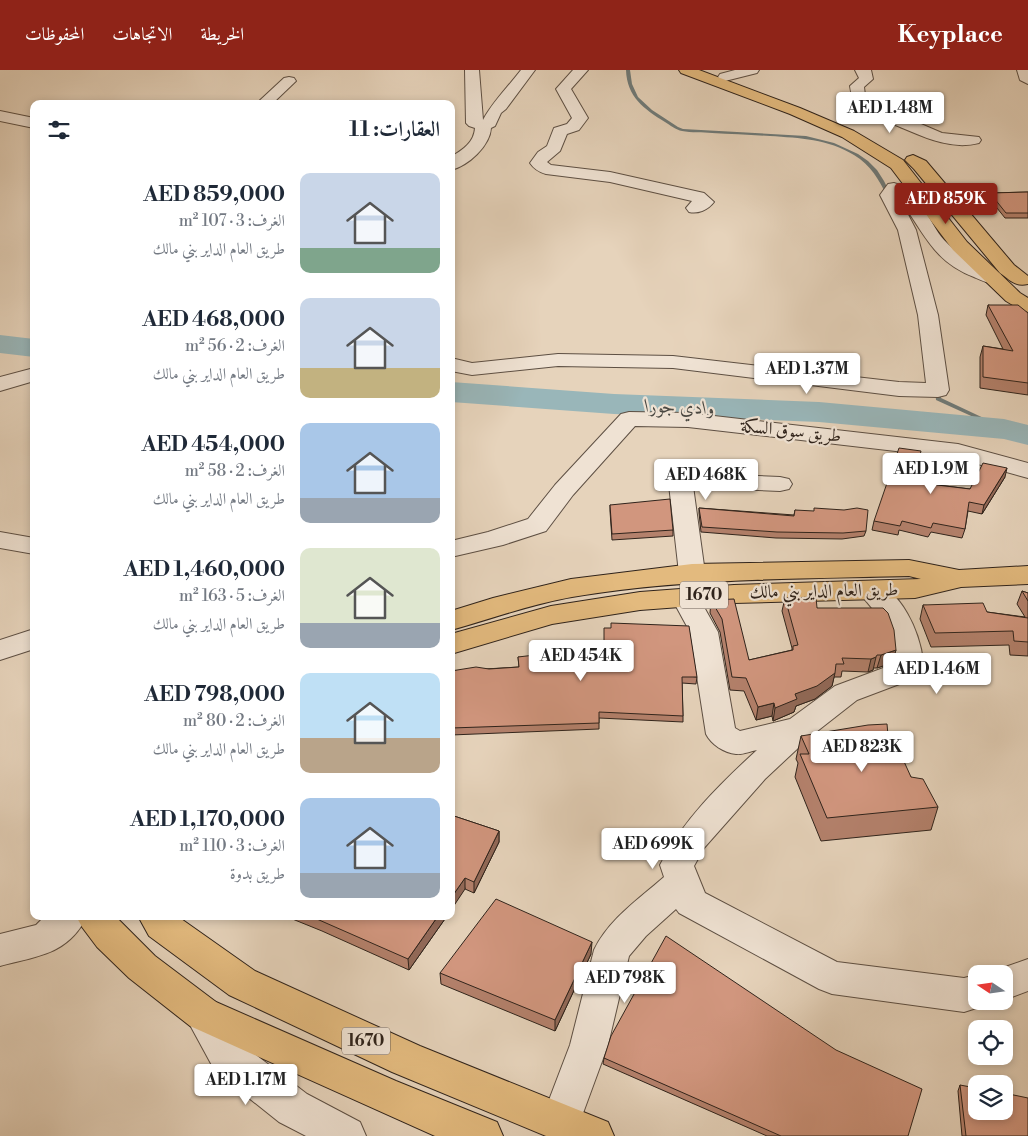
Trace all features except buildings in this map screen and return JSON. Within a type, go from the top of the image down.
[{"type":"highway","points":[[686,70],[795,111],[848,134],[896,164],[960,246],[1013,297],[1028,306]]},
{"type":"highway","points":[[706,70],[838,118],[898,148],[920,165],[1007,269],[1028,286]]},
{"type":"highway","name":"طريق العام الداير بني مالك","points":[[455,643],[551,615],[640,601],[689,585],[813,569],[908,568],[961,578]]},
{"type":"highway","name":"طريق العام الداير بني مالك","points":[[455,620],[493,607],[571,588],[689,585],[782,592],[915,589],[961,578],[1028,574]]},
{"type":"highway","name":"1670","points":[[97,920],[110,936],[142,967],[203,1014],[382,1094],[483,1136]]},
{"type":"highway","name":"1670","points":[[159,920],[162,925],[242,983],[406,1059],[577,1129]]},
{"type":"street","points":[[472,70],[474,123],[483,125],[490,123],[494,111],[501,106],[524,76]]},
{"type":"street","points":[[581,70],[563,89],[580,118],[573,127],[560,131],[554,148],[544,155],[538,163],[546,169],[610,176],[698,196],[704,202],[695,208]]},
{"type":"street","points":[[725,77],[752,70]]},
{"type":"street","points":[[862,70],[865,72],[866,79],[857,86],[858,96],[867,106],[938,137],[973,140]]},
{"type":"street","points":[[1024,70],[1025,78],[1028,80]]},
{"type":"street","points":[[503,74],[524,76]]},
{"type":"street","points":[[268,100],[289,81]]},
{"type":"street","points":[[0,111],[30,116]]},
{"type":"street","points":[[0,116],[30,123]]},
{"type":"street","points":[[455,162],[480,142],[484,132],[483,125]]},
{"type":"street","points":[[455,365],[472,369],[558,360],[674,362],[899,388],[938,390],[928,314],[907,230],[889,195],[894,188],[909,200],[937,243],[965,267],[993,278]]},
{"type":"street","points":[[0,384],[30,375]]},
{"type":"street","name":"طريق سوق السكة","points":[[455,547],[494,539],[537,525],[564,490],[629,419],[688,420],[958,451],[1028,471]]},
{"type":"street","points":[[780,484],[710,481],[680,476],[689,585],[704,632],[721,734],[737,743],[800,728]]},
{"type":"street","points":[[0,540],[30,545]]},
{"type":"street","points":[[871,590],[897,617],[907,640],[909,670]]},
{"type":"street","points":[[0,650],[30,640]]},
{"type":"street","points":[[962,668],[938,673],[909,670],[846,693],[800,728],[754,771],[692,839],[677,865],[691,904],[832,978],[968,994]]},
{"type":"street","points":[[577,1129],[589,1045],[612,950],[634,925],[683,882]]},
{"type":"street","points":[[0,950],[47,938],[65,920]]},
{"type":"street","points":[[1013,981],[1028,975]]},
{"type":"street","points":[[203,1014],[229,1058],[293,1108],[346,1136]]},
{"type":"waterway","points":[[628,70],[630,84],[639,101],[650,111],[677,128],[682,130],[806,137],[833,144],[866,162],[883,182],[889,195]]},
{"type":"waterway","name":"وادي جورا","points":[[0,344],[30,348]]},
{"type":"waterway","points":[[938,388],[938,399],[1004,429]]},
{"type":"waterway","name":"وادي جورا","points":[[455,392],[614,404],[819,412],[1004,429],[1028,435]]}]
